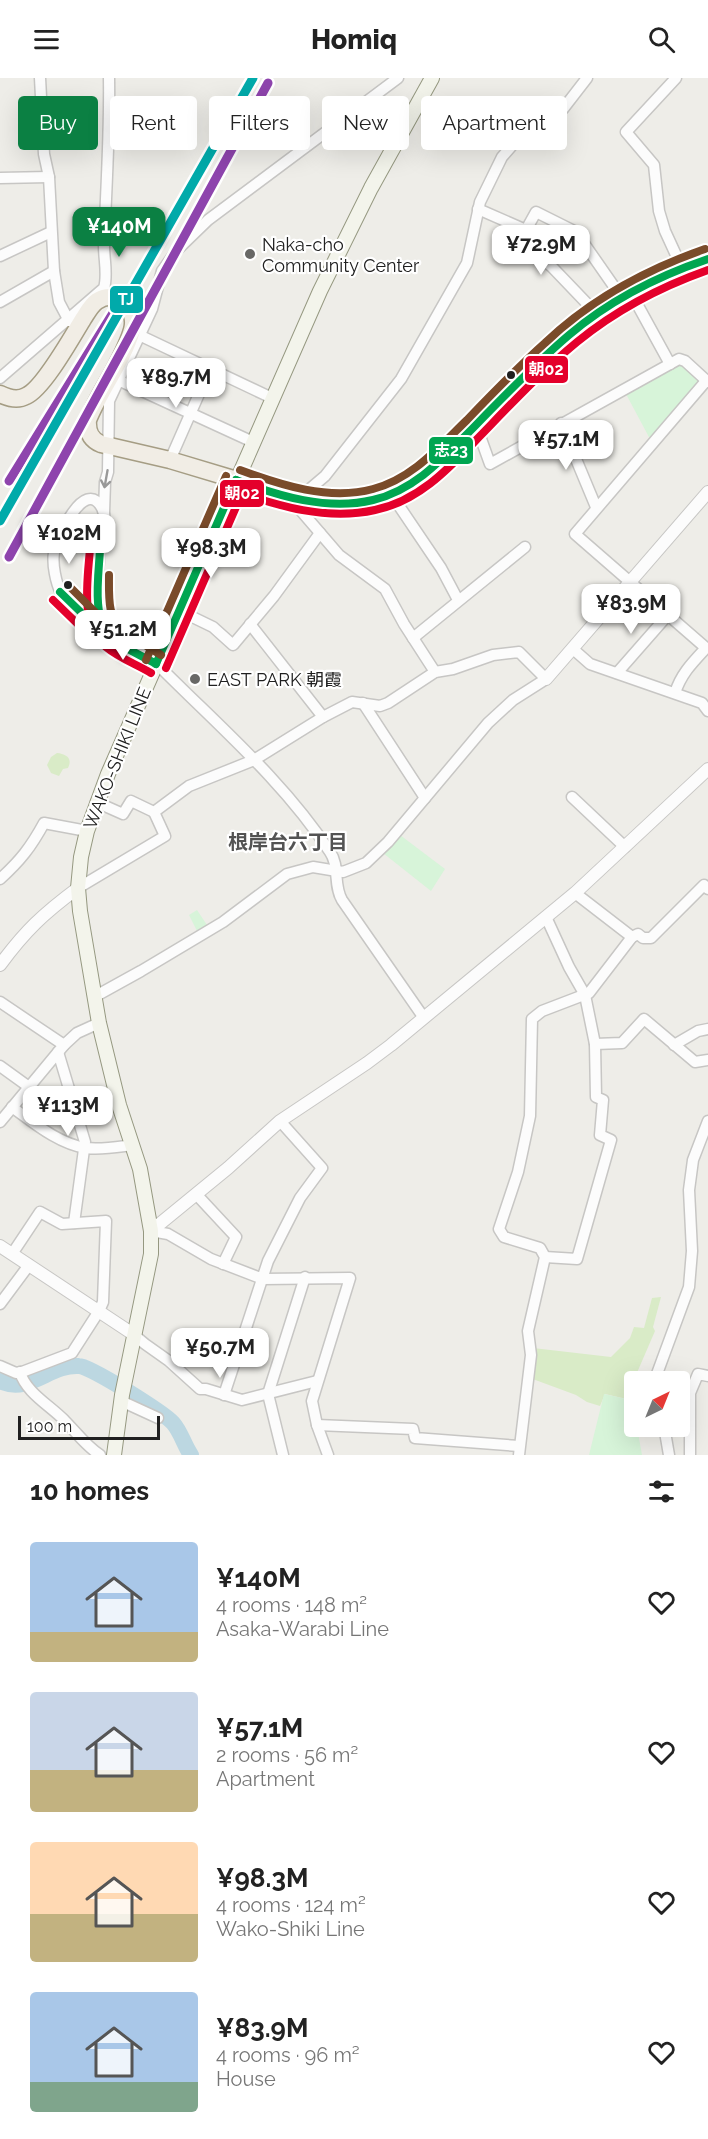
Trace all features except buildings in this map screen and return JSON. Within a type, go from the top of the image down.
[{"type":"main road","name":"WAKO-SHIKI LINE","points":[[122,1393],[151,1254],[151,1231],[140,1169],[119,1105],[94,997],[78,888],[81,857],[87,831],[96,802],[236,480],[341,247],[394,144],[432,78]]},
{"type":"main road","points":[[0,394],[21,398],[32,393],[92,306],[106,297],[118,298],[128,305],[132,312],[132,329],[88,420],[90,436],[97,442],[170,460],[298,499],[327,504],[376,500],[408,486],[428,472],[554,348],[597,314],[626,295],[682,268],[708,259]]},
{"type":"main road","points":[[114,1455],[122,1393]]},
{"type":"street","points":[[40,78],[44,154],[49,177],[54,271],[59,302],[69,321]]},
{"type":"street","points":[[0,378],[69,321],[104,288],[106,283],[104,251],[110,126],[109,78]]},
{"type":"street","points":[[107,633],[101,620],[99,599],[100,549],[104,528],[105,482],[108,472],[109,400],[152,309],[162,271],[177,250],[208,220],[398,78]]},
{"type":"street","points":[[435,672],[385,590],[373,579],[350,565],[302,512],[298,499],[325,476],[401,379],[467,263],[478,209],[489,180],[502,157],[516,141],[563,109],[587,78]]},
{"type":"street","points":[[676,78],[626,132],[654,165],[659,211],[665,231],[682,268]]},
{"type":"street","points":[[0,178],[49,177]]},
{"type":"street","points":[[478,209],[526,230]]},
{"type":"street","points":[[597,314],[552,267],[521,240],[536,212],[576,232],[626,295],[670,364]]},
{"type":"street","points":[[0,256],[51,232]]},
{"type":"street","points":[[0,302],[54,271]]},
{"type":"street","points":[[139,335],[272,398]]},
{"type":"street","points":[[476,425],[490,464],[679,359],[685,361],[707,381],[575,534],[706,648],[685,670],[679,679],[675,693]]},
{"type":"street","points":[[170,460],[210,369]]},
{"type":"street","points":[[118,380],[253,442]]},
{"type":"street","points":[[561,423],[596,507]]},
{"type":"street","points":[[391,494],[441,568],[458,600]]},
{"type":"street","points":[[94,997],[141,972],[223,922],[287,874],[313,867],[336,871],[351,870],[372,858],[488,723],[513,700],[546,679],[707,496]]},
{"type":"street","points":[[104,513],[95,500],[84,501],[80,503],[63,529],[54,552],[60,592],[99,629],[156,664],[254,760],[292,801],[330,851],[336,871],[338,893],[424,1018]]},
{"type":"street","points":[[180,611],[213,627],[233,645],[274,596],[320,532]]},
{"type":"street","points":[[413,638],[525,547]]},
{"type":"street","points":[[76,609],[88,608],[99,599]]},
{"type":"street","points":[[617,674],[667,616]]},
{"type":"street","points":[[250,624],[323,717]]},
{"type":"street","points":[[573,649],[590,664],[702,703],[708,711]]},
{"type":"street","points":[[154,812],[189,786],[254,760],[323,717],[352,702],[380,706],[387,704],[435,672],[453,669],[493,655],[519,652],[546,679]]},
{"type":"street","points":[[363,703],[425,798]]},
{"type":"street","points":[[151,1231],[228,1168],[280,1121],[367,1064],[575,893],[708,769]]},
{"type":"street","points":[[572,797],[625,847]]},
{"type":"street","points":[[0,965],[38,919],[78,888],[165,836],[154,812],[130,801],[123,814],[96,802]]},
{"type":"street","points":[[0,879],[21,860],[33,845],[44,823],[87,831]]},
{"type":"street","points":[[317,1425],[413,1429],[415,1438],[519,1450],[531,1355],[528,1331],[545,1257],[540,1248],[504,1237],[499,1229],[518,1172],[530,1116],[532,1019],[542,1011],[589,993],[634,934],[643,938],[651,938],[707,884]]},
{"type":"street","points":[[575,893],[632,937]]},
{"type":"street","points":[[545,1257],[577,1259],[611,1140],[600,1135],[603,1100],[596,1097],[595,1044],[585,995],[546,917]]},
{"type":"street","points":[[0,1002],[61,1048],[85,1148],[74,1223]]},
{"type":"street","points":[[595,1044],[622,1043],[644,1019],[695,1062],[708,1060]]},
{"type":"street","points":[[0,1122],[61,1048],[77,1033],[99,1023]]},
{"type":"street","points":[[674,1045],[698,1031],[708,1029]]},
{"type":"street","points":[[0,1066],[29,1087]]},
{"type":"street","points":[[12,1107],[64,1141],[85,1148],[106,1149],[133,1144]]},
{"type":"street","points":[[224,1395],[268,1261],[300,1198],[322,1168],[280,1121]]},
{"type":"street","points":[[658,1371],[689,1287],[692,1251],[689,1190],[693,1160],[708,1121]]},
{"type":"street","points":[[196,1194],[236,1237],[223,1264]]},
{"type":"street","points":[[12,1254],[40,1212],[62,1224],[106,1221],[103,1302],[99,1311],[72,1353],[23,1380]]},
{"type":"street","points":[[151,1231],[168,1234],[211,1259],[263,1279],[350,1278],[312,1401],[317,1425],[328,1455]]},
{"type":"street","points":[[0,1246],[133,1334],[170,1361],[200,1389],[242,1400],[317,1381]]},
{"type":"street","points":[[0,1304],[29,1265]]},
{"type":"street","points":[[283,1455],[268,1394],[305,1277]]},
{"type":"street","points":[[0,1366],[23,1380],[81,1440],[100,1455]]},
{"type":"street","points":[[690,1387],[698,1374],[708,1376]]},
{"type":"street","points":[[122,1393],[158,1418]]},
{"type":"street","points":[[666,1437],[669,1455]]},
{"type":"street","points":[[688,1437],[690,1455]]},
{"type":"green space","points":[[678,365],[683,366],[698,379],[698,383],[650,439],[626,394]]},
{"type":"green space","points":[[57,753],[66,756],[70,762],[68,768],[63,769],[59,776],[51,773],[47,765],[51,757]]},
{"type":"green space","points":[[400,835],[445,869],[431,891],[383,853]]},
{"type":"green space","points":[[197,910],[207,925],[197,931],[189,915]]},
{"type":"green space","points":[[661,1297],[653,1327],[655,1331],[638,1371],[624,1371],[624,1398],[605,1394],[600,1406],[530,1378],[533,1348],[611,1357],[630,1338],[634,1327],[644,1328],[652,1298]]},
{"type":"green space","points":[[604,1394],[624,1398],[624,1437],[639,1437],[642,1455],[589,1455]]},
{"type":"waterway","points":[[0,1381],[20,1384],[30,1382],[58,1369],[79,1366],[86,1368],[127,1391],[167,1418],[176,1427],[191,1455]]},
{"type":"transit line","name":"TJ","points":[[0,521],[253,78]]},
{"type":"transit line","name":"TJ","points":[[9,557],[268,83]]},
{"type":"transit line","points":[[240,470],[305,490],[339,493],[373,489],[400,478],[435,451],[525,362],[581,313],[640,276],[705,249]]},
{"type":"transit line","name":"志23","points":[[236,480],[286,496],[338,504],[373,500],[403,488],[441,460],[533,368],[585,322],[635,290],[708,259]]},
{"type":"transit line","name":"朝02","points":[[232,490],[285,506],[339,514],[375,510],[406,499],[434,481],[540,375],[592,330],[639,300],[708,270]]},
{"type":"transit line","name":"TJ","points":[[9,481],[121,300]]},
{"type":"transit line","points":[[146,660],[226,476]]},
{"type":"transit line","name":"志23","points":[[156,664],[236,480]]},
{"type":"transit line","name":"朝02","points":[[166,668],[246,484]]},
{"type":"transit line","name":"朝02","points":[[90,548],[87,600],[92,626],[97,637],[106,647],[122,658],[151,673]]},
{"type":"transit line","name":"志23","points":[[100,549],[98,608],[105,629],[121,645],[156,664]]},
{"type":"transit line","points":[[109,575],[109,599],[112,614],[114,621],[124,633]]},
{"type":"transit line","points":[[68,585],[98,615],[161,655]]},
{"type":"transit line","name":"志23","points":[[60,592],[93,624],[112,637]]},
{"type":"transit line","name":"朝02","points":[[53,600],[86,632],[106,646]]},
{"type":"place","name":"Naka-cho Community Center","points":[[250,254]]},
{"type":"place","name":"EAST PARK 朝霞","points":[[195,679]]},
{"type":"district","name":"根岸台六丁目","points":[[288,842]]}]
